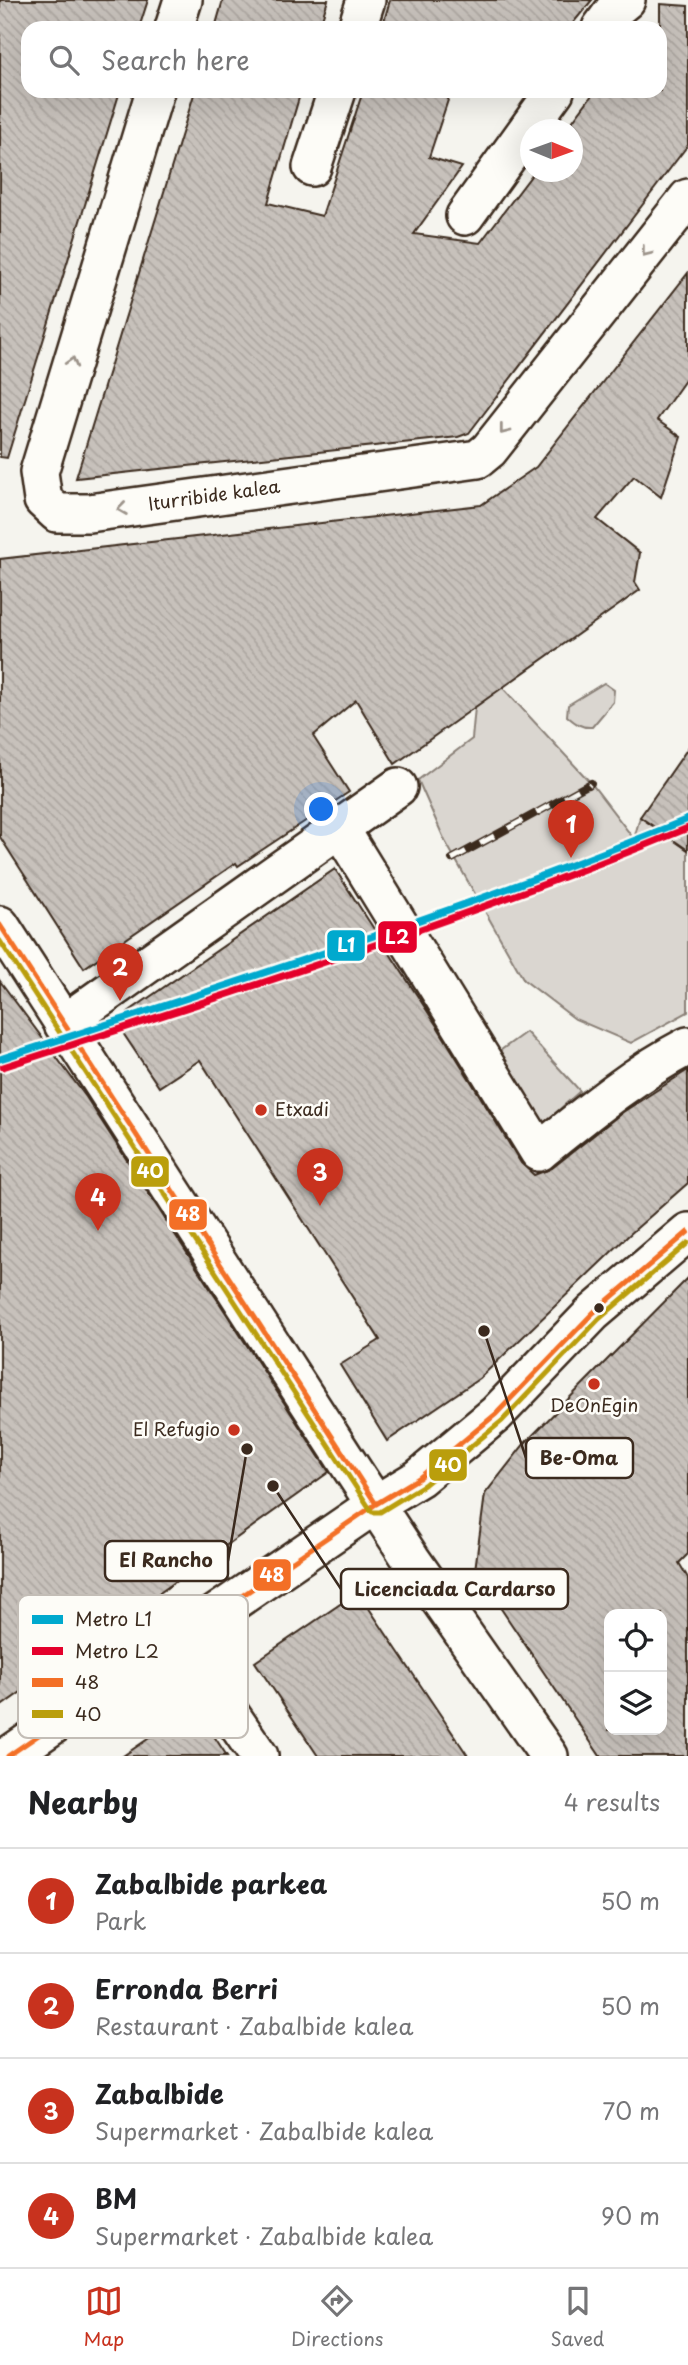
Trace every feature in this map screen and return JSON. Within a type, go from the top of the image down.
[{"type":"street","points":[[176,21],[183,0]]},
{"type":"street","points":[[359,21],[366,0]]},
{"type":"street","points":[[606,21],[625,0]]},
{"type":"street","name":"Iturribide kalea","points":[[153,98],[39,472],[43,500],[57,513],[89,513],[478,459],[489,450],[688,198]]},
{"type":"street","points":[[312,167],[335,98]]},
{"type":"street","points":[[465,216],[550,98]]},
{"type":"street","points":[[63,1024],[398,787]]},
{"type":"street","points":[[340,827],[539,1152],[588,1112],[666,1058],[688,1046]]},
{"type":"street","points":[[0,925],[411,1559],[549,1756]]},
{"type":"street","points":[[243,1595],[418,1478],[496,1414],[593,1314],[686,1237]]},
{"type":"street","points":[[8,1756],[34,1738]]},
{"type":"street","points":[[247,1738],[259,1756]]},
{"type":"shaded area","points":[[604,683],[614,690],[613,702],[592,727],[578,725],[567,716],[568,705]]},
{"type":"shaded area","points":[[502,687],[591,783],[634,839],[640,817],[688,850],[688,1012],[631,1043],[575,1019],[524,980],[445,841],[418,780],[472,739],[475,707]]},
{"type":"shaded area","points":[[526,1032],[580,1091],[541,1126],[490,1058]]},
{"type":"building","points":[[0,0],[148,0],[141,21],[21,21],[21,98],[118,98],[7,458],[0,457]]},
{"type":"building","points":[[223,0],[328,0],[321,21],[217,21]]},
{"type":"building","points":[[390,0],[592,0],[575,21],[384,21]]},
{"type":"building","points":[[660,4],[688,6],[688,145],[469,433],[458,437],[76,478],[193,98],[299,98],[268,203],[322,216],[361,98],[449,98],[429,157],[462,167],[414,234],[480,243],[526,182],[583,182],[583,119],[574,119],[590,98],[667,98],[667,21],[660,21]]},
{"type":"building","points":[[688,273],[688,376],[657,420],[681,437],[661,497],[634,476],[597,519],[640,553],[635,582],[640,590],[395,764],[356,700],[313,736],[349,792],[238,866],[236,863],[84,968],[0,837],[0,559],[481,505],[536,467]]},
{"type":"building","points":[[688,748],[688,850],[640,817]]},
{"type":"building","points":[[335,869],[437,1026],[521,1163],[534,1175],[552,1168],[623,1112],[688,1070],[688,1183],[629,1235],[480,1378],[387,1441],[340,1365],[380,1340],[200,1060],[159,1087],[115,1021]]},
{"type":"building","points":[[0,981],[86,1097],[329,1472],[157,1595],[18,1595],[18,1694],[0,1707]]},
{"type":"building","points":[[688,1278],[688,1554],[679,1563],[688,1578],[688,1756],[600,1756],[475,1570],[485,1494],[525,1443]]},
{"type":"building","points":[[358,1592],[468,1756],[318,1756],[255,1662]]},
{"type":"building","points":[[149,1738],[215,1738],[227,1756],[123,1756]]},
{"type":"railway","points":[[452,859],[591,783],[589,785]]},
{"type":"metro line","name":"L1","points":[[0,1059],[432,916],[688,819]]},
{"type":"metro line","name":"L2","points":[[3,1067],[433,925],[688,828]]},
{"type":"transit line","name":"48","points":[[0,925],[376,1504]]},
{"type":"transit line","name":"40","points":[[0,941],[372,1512],[380,1512],[424,1485],[502,1421],[599,1319],[688,1243]]},
{"type":"transit line","name":"48","points":[[243,1595],[376,1504],[419,1478],[496,1414],[593,1313],[688,1232]]},
{"type":"transit line","name":"48","points":[[8,1756],[34,1738]]},
{"type":"place","name":"Zabalbide parkea","points":[[571,858]]},
{"type":"place","name":"Erronda Berri","points":[[120,1001]]},
{"type":"place","name":"Etxadi","points":[[261,1110]]},
{"type":"place","name":"Zabalbide","points":[[320,1206]]},
{"type":"place","name":"BM","points":[[98,1231]]},
{"type":"place","name":"Be-Oma","points":[[484,1331]]},
{"type":"place","name":"DeOnEgin","points":[[594,1384]]},
{"type":"place","name":"El Refugio","points":[[234,1430]]},
{"type":"place","name":"El Rancho","points":[[247,1449]]},
{"type":"place","name":"Licenciada Cardarso","points":[[273,1486]]}]
